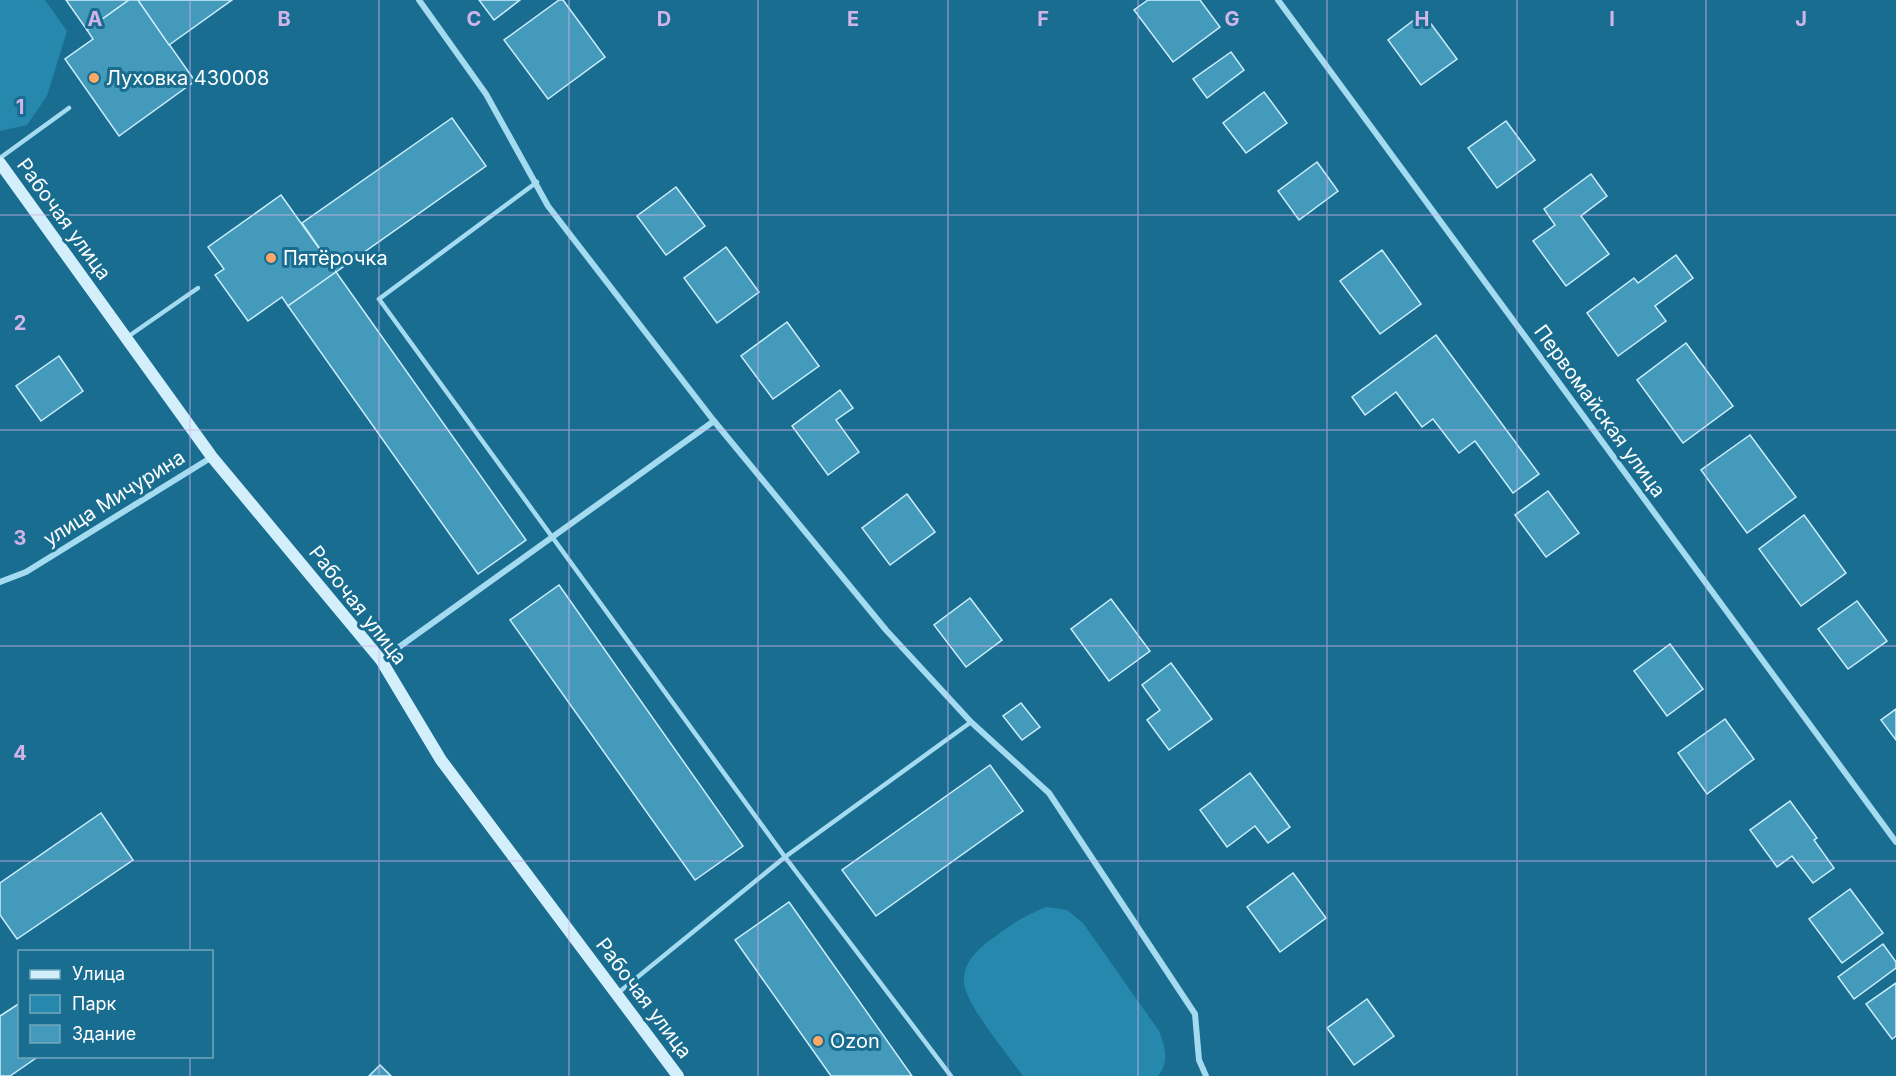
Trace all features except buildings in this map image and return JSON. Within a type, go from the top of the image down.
[{"type":"street","points":[[419,0],[486,94],[537,182],[548,206],[714,421],[886,630],[971,722],[1049,793],[1195,1014],[1199,1060],[1206,1076]]},
{"type":"street","name":"Первомайская улица","points":[[1278,0],[1896,842]]},
{"type":"street","name":"Рабочая улица","points":[[0,163],[212,457],[381,660],[441,760],[678,1076]]},
{"type":"street","points":[[381,660],[714,421]]},
{"type":"street","name":"улица Мичурина","points":[[0,582],[26,572],[212,457]]},
{"type":"lane","points":[[0,158],[69,108]]},
{"type":"lane","points":[[537,182],[379,299],[785,857],[951,1076]]},
{"type":"lane","points":[[126,338],[198,288]]},
{"type":"lane","points":[[617,994],[785,857],[971,722]]},
{"type":"green space","points":[[0,0],[45,0],[67,31],[47,96],[27,125],[0,131]]},
{"type":"green space","points":[[1047,907],[1067,910],[1083,923],[1159,1031],[1165,1060],[1158,1076],[1023,1076],[980,1017],[964,983],[964,975],[969,962],[984,945],[1008,927]]},
{"type":"place","name":"Луховка 430008","points":[[94,78]]},
{"type":"place","name":"Пятёрочка","points":[[271,258]]},
{"type":"place","name":"Ozon","points":[[818,1041]]}]
